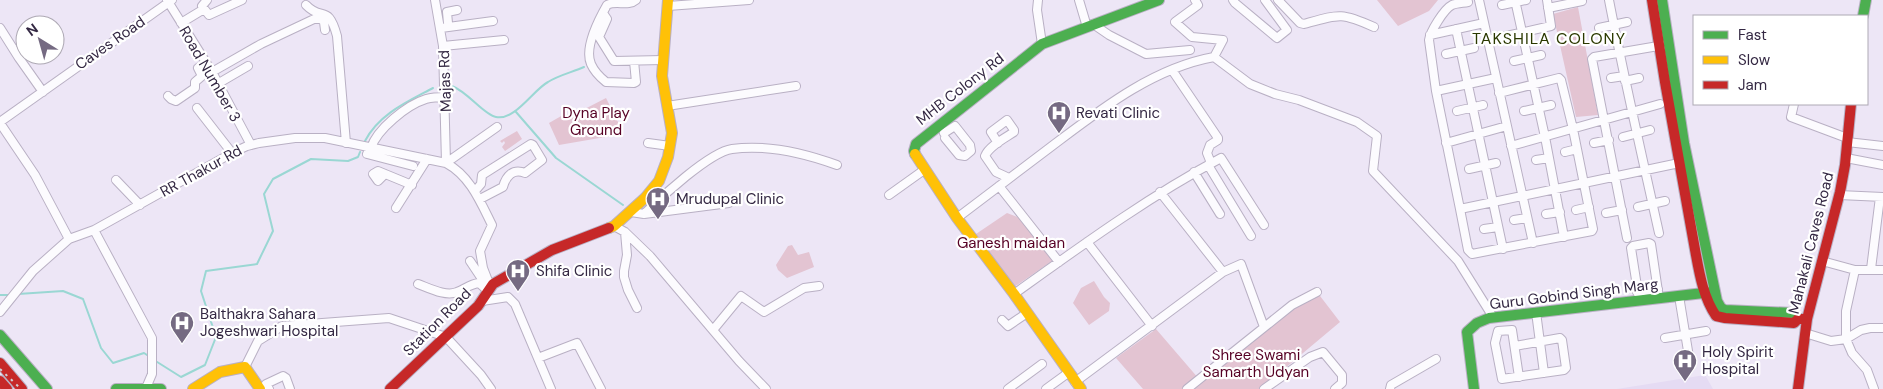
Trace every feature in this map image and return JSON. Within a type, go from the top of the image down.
[{"type":"main road","name":"MHB Colony Rd","points":[[1078,386],[1014,294],[957,218],[924,170],[914,151],[916,144],[941,132],[1042,44],[1159,0]]},
{"type":"main road","points":[[1652,0],[1664,45],[1684,162],[1710,293],[1709,305],[1716,316],[1794,323],[1802,319]]},
{"type":"main road","points":[[1662,0],[1664,45]]},
{"type":"main road","points":[[1863,15],[1866,0]]},
{"type":"main road","name":"Station Road","points":[[390,389],[482,301],[489,288],[552,250],[614,226],[631,212],[658,180],[668,157],[672,133],[662,76],[668,3]]},
{"type":"main road","name":"Mahakali Caves Road","points":[[1798,389],[1806,333],[1802,319],[1822,261],[1839,195],[1846,158],[1851,105]]},
{"type":"main road","name":"Guru Gobind Singh Marg","points":[[1474,389],[1467,332],[1477,323],[1493,317],[1658,293],[1679,296],[1710,293]]},
{"type":"main road","points":[[0,335],[46,389]]},
{"type":"main road","points":[[1,362],[22,389]]},
{"type":"main road","points":[[194,389],[220,372],[245,367],[264,387]]},
{"type":"main road","points":[[0,380],[7,389]]},
{"type":"main road","points":[[116,389],[162,389]]},
{"type":"street","points":[[206,0],[202,5],[208,14],[211,15],[242,0]]},
{"type":"street","name":"Majas Rd","points":[[434,0],[443,25],[444,46],[442,55],[446,96],[446,163]]},
{"type":"street","points":[[634,61],[636,82],[634,84],[608,83],[592,67],[590,62],[592,35],[609,3],[631,4],[636,0]]},
{"type":"street","points":[[668,3],[749,0]]},
{"type":"street","points":[[1038,0],[1037,10],[1042,44]]},
{"type":"street","points":[[1080,0],[1090,25],[1146,54],[1190,50]]},
{"type":"street","points":[[1195,0],[1198,5],[1175,22],[1192,37],[1223,40],[1214,56]]},
{"type":"street","points":[[1234,0],[1235,4],[1256,19],[1276,38],[1287,30],[1265,0]]},
{"type":"street","points":[[1278,0],[1300,23],[1304,24],[1340,15],[1351,16],[1374,27]]},
{"type":"street","points":[[1479,0],[1533,243]]},
{"type":"street","points":[[1502,5],[1526,0]]},
{"type":"street","points":[[1488,40],[1551,26],[1548,4],[1583,0]]},
{"type":"street","points":[[1609,0],[1659,233]]},
{"type":"street","name":"Road Number 3","points":[[169,1],[219,83],[251,145]]},
{"type":"street","name":"Caves Road","points":[[69,239],[35,175],[0,122],[169,1]]},
{"type":"street","points":[[1515,1],[1539,108],[1564,236]]},
{"type":"street","points":[[1468,2],[1450,6],[1430,36],[1436,91],[1468,250],[1474,255],[1593,230],[1573,129],[1560,79],[1499,93]]},
{"type":"street","points":[[306,5],[329,16],[334,23],[337,36],[346,143]]},
{"type":"street","points":[[181,23],[204,9]]},
{"type":"street","points":[[457,10],[447,12],[443,25],[491,20]]},
{"type":"street","points":[[1279,19],[1288,12]]},
{"type":"street","points":[[603,13],[607,19],[599,37],[615,62],[663,60]]},
{"type":"street","points":[[212,72],[261,44],[314,19],[321,19],[324,22],[325,30]]},
{"type":"street","points":[[1599,28],[1627,22]]},
{"type":"street","points":[[1430,36],[1484,24]]},
{"type":"street","points":[[0,28],[18,58],[43,92]]},
{"type":"street","points":[[1456,29],[1503,249]]},
{"type":"street","points":[[444,46],[504,40]]},
{"type":"street","points":[[1626,238],[1609,140],[1592,59],[1619,52],[1664,45]]},
{"type":"street","points":[[1446,54],[1474,48]]},
{"type":"street","points":[[1514,61],[1541,55]]},
{"type":"street","points":[[957,218],[1089,118],[1140,84],[1194,60],[1214,56],[1250,84],[1356,122],[1377,136],[1373,171],[1458,260],[1493,317]]},
{"type":"street","points":[[168,96],[176,101],[195,88],[195,82],[202,76],[198,68],[206,63]]},
{"type":"street","points":[[219,83],[248,66]]},
{"type":"street","points":[[1172,70],[1218,138],[1218,140],[1210,145],[1207,153],[1209,164],[1251,236]]},
{"type":"street","points":[[1436,91],[1496,78]]},
{"type":"street","points":[[1611,78],[1639,78]]},
{"type":"street","points":[[667,106],[796,86]]},
{"type":"street","points":[[369,151],[374,139],[380,132],[404,111],[426,99],[446,96]]},
{"type":"street","points":[[1511,146],[1660,104]]},
{"type":"street","points":[[1457,111],[1483,105]]},
{"type":"street","points":[[1524,111],[1551,105]]},
{"type":"street","points":[[1794,105],[1792,117],[1847,140],[1883,146]]},
{"type":"street","points":[[197,108],[232,153]]},
{"type":"street","points":[[1446,143],[1507,126]]},
{"type":"street","points":[[446,163],[496,127]]},
{"type":"street","points":[[1624,137],[1650,130]]},
{"type":"street","name":"RR Thakur Rd","points":[[0,312],[22,282],[69,239],[94,230],[232,153],[251,145],[295,138],[326,138],[389,156],[427,159],[446,163],[466,178],[480,199],[492,225],[480,251],[482,268],[489,288]]},
{"type":"street","points":[[1594,143],[1609,140]]},
{"type":"street","points":[[648,143],[670,146]]},
{"type":"street","points":[[998,143],[985,153],[985,157],[996,172],[1009,178]]},
{"type":"street","points":[[475,192],[481,184],[482,175],[531,144],[533,145],[542,160],[540,163],[524,173],[514,172],[505,180],[503,187],[480,199]]},
{"type":"street","points":[[644,214],[713,156],[731,149],[773,148],[807,154],[837,165]]},
{"type":"street","points":[[1565,152],[1577,149]]},
{"type":"street","points":[[389,156],[413,166]]},
{"type":"street","points":[[1014,294],[1160,192],[1221,158],[1264,226]]},
{"type":"street","points":[[1536,160],[1549,158]]},
{"type":"street","points":[[1846,158],[1883,165]]},
{"type":"street","points":[[396,208],[427,159]]},
{"type":"street","points":[[1460,209],[1684,162]]},
{"type":"street","points":[[1469,169],[1496,163]]},
{"type":"street","points":[[889,195],[924,170]]},
{"type":"street","points":[[1194,172],[1220,214]]},
{"type":"street","points":[[385,174],[412,185]]},
{"type":"street","points":[[116,180],[140,205]]},
{"type":"street","points":[[999,186],[1059,262]]},
{"type":"street","points":[[1160,192],[1223,272]]},
{"type":"street","points":[[1839,195],[1882,197],[1871,269]]},
{"type":"street","points":[[1638,207],[1665,201]]},
{"type":"street","points":[[631,212],[644,214],[729,203]]},
{"type":"street","points":[[1576,210],[1589,207]]},
{"type":"street","points":[[1606,213],[1622,210]]},
{"type":"street","points":[[1546,214],[1560,212]]},
{"type":"street","points":[[1514,220],[1527,218]]},
{"type":"street","points":[[614,226],[625,232],[650,256],[739,361],[766,389]]},
{"type":"street","points":[[1484,230],[1498,227]]},
{"type":"street","points":[[94,230],[152,338],[152,370],[146,388]]},
{"type":"street","points":[[625,232],[627,255],[624,277],[637,308]]},
{"type":"street","points":[[1087,242],[1152,326]]},
{"type":"street","points":[[1638,296],[1631,248],[1650,243],[1658,293]]},
{"type":"street","points":[[470,261],[489,288]]},
{"type":"street","points":[[1822,261],[1855,270],[1883,270]]},
{"type":"street","points":[[1078,386],[1223,272],[1241,264],[1264,327]]},
{"type":"street","points":[[1855,270],[1846,311],[1846,339],[1852,353],[1867,370],[1874,389]]},
{"type":"street","points":[[418,284],[450,294],[456,293],[472,284],[480,276]]},
{"type":"street","points":[[472,284],[479,283],[489,288]]},
{"type":"street","points":[[713,330],[741,296],[764,312],[804,288],[819,286]]},
{"type":"street","points":[[1187,389],[1292,305],[1317,292]]},
{"type":"street","points":[[1679,296],[1689,357]]},
{"type":"street","points":[[482,301],[508,297],[515,304],[551,389]]},
{"type":"street","points":[[1536,312],[1544,373]]},
{"type":"street","points":[[1002,320],[1008,326],[1027,313]]},
{"type":"street","points":[[245,367],[258,341],[282,326],[390,318],[446,337],[491,389]]},
{"type":"street","points":[[1806,333],[1831,341],[1846,339],[1861,330],[1883,328]]},
{"type":"street","points":[[1515,346],[1561,339],[1566,368],[1564,370],[1519,377],[1503,379],[1500,377],[1495,343],[1498,331],[1512,329],[1519,377]]},
{"type":"street","points":[[1665,338],[1706,331]]},
{"type":"street","points":[[538,358],[577,343],[601,389]]},
{"type":"street","points":[[1264,389],[1303,362],[1323,352],[1342,375],[1342,383],[1335,389]]},
{"type":"street","points":[[1390,389],[1391,384],[1436,359]]},
{"type":"street","points":[[1008,389],[1042,364]]},
{"type":"street","points":[[152,370],[162,389]]},
{"type":"street","points":[[1046,389],[1068,372]]},
{"type":"street","points":[[264,387],[281,376],[284,377],[290,389]]},
{"type":"shaded area","name":"Holy Spirit Hospital","points":[[1705,375],[1713,389],[1617,389]]},
{"type":"green space","points":[[1377,0],[1438,0],[1429,11],[1398,26]]},
{"type":"green space","points":[[1578,7],[1598,115],[1576,117],[1553,14]]},
{"type":"green space","name":"Dyna Play Ground","points":[[606,98],[620,126],[617,135],[559,145],[549,123],[563,115],[577,113]]},
{"type":"green space","points":[[517,131],[522,139],[505,151],[502,147],[505,143],[504,141],[502,143],[500,141]]},
{"type":"green space","name":"Ganesh maidan","points":[[1007,213],[1025,220],[1055,259],[1014,287],[976,234]]},
{"type":"green space","points":[[792,245],[798,255],[809,252],[814,267],[787,278],[778,270],[776,265],[788,246]]},
{"type":"green space","points":[[1094,281],[1110,303],[1109,311],[1089,325],[1073,303],[1081,288]]},
{"type":"green space","name":"Shree Swami Samarth Udyan","points":[[1317,292],[1340,322],[1260,389],[1143,389],[1116,358],[1156,329],[1199,379],[1240,346]]},
{"type":"waterway","points":[[452,86],[464,93],[491,115],[503,117],[517,110],[548,82],[584,67]]},
{"type":"waterway","points":[[365,141],[378,123],[386,116],[433,88]]},
{"type":"waterway","points":[[516,112],[556,158],[623,205]]},
{"type":"waterway","points":[[154,360],[181,377],[205,365],[216,337],[201,291],[206,271],[257,264],[273,231],[264,194],[273,179],[311,159],[348,161],[358,157],[360,152]]},
{"type":"waterway","points":[[18,294],[63,291],[83,299],[101,348],[113,363],[144,353],[150,357]]},
{"type":"waterway","points":[[0,295],[11,295]]},
{"type":"railway","points":[[0,369],[21,389]]},
{"type":"traffic: fast","points":[[915,154],[916,144],[1042,44],[1159,0]]},
{"type":"traffic: fast","points":[[1662,0],[1684,143],[1717,301],[1721,308],[1725,310],[1794,313],[1798,319]]},
{"type":"traffic: fast","points":[[1863,15],[1866,0]]},
{"type":"traffic: fast","points":[[1474,389],[1467,332],[1477,323],[1489,318],[1712,292]]},
{"type":"traffic: fast","points":[[0,335],[47,389]]},
{"type":"traffic: fast","points":[[116,389],[161,389]]},
{"type":"traffic: slow","points":[[609,228],[614,226],[645,198],[659,181],[668,157],[672,133],[662,76],[668,0]]},
{"type":"traffic: slow","points":[[915,154],[957,218],[1014,294],[1081,389]]},
{"type":"traffic: slow","points":[[193,389],[220,372],[245,367],[260,389]]},
{"type":"traffic: jam","points":[[1652,0],[1698,263],[1708,302],[1716,316],[1725,318],[1794,323],[1798,319],[1807,319]]},
{"type":"traffic: jam","points":[[1798,389],[1807,319],[1840,192],[1845,165],[1851,105]]},
{"type":"traffic: jam","points":[[390,389],[478,306],[493,284],[552,250],[609,228]]},
{"type":"traffic: jam","points":[[0,363],[22,389]]},
{"type":"traffic: jam","points":[[0,381],[7,389]]},
{"type":"place","name":"Revati Clinic","points":[[1059,134]]},
{"type":"place","name":"Mrudupal Clinic","points":[[658,220]]},
{"type":"place","name":"Shifa Clinic","points":[[518,292]]},
{"type":"place","name":"Balthakra Sahara Jogeshwari Hospital","points":[[182,344]]},
{"type":"place","name":"Holy Spirit Hospital","points":[[1685,382]]},
{"type":"district","name":"TAKSHILA COLONY","points":[[1549,38]]}]
